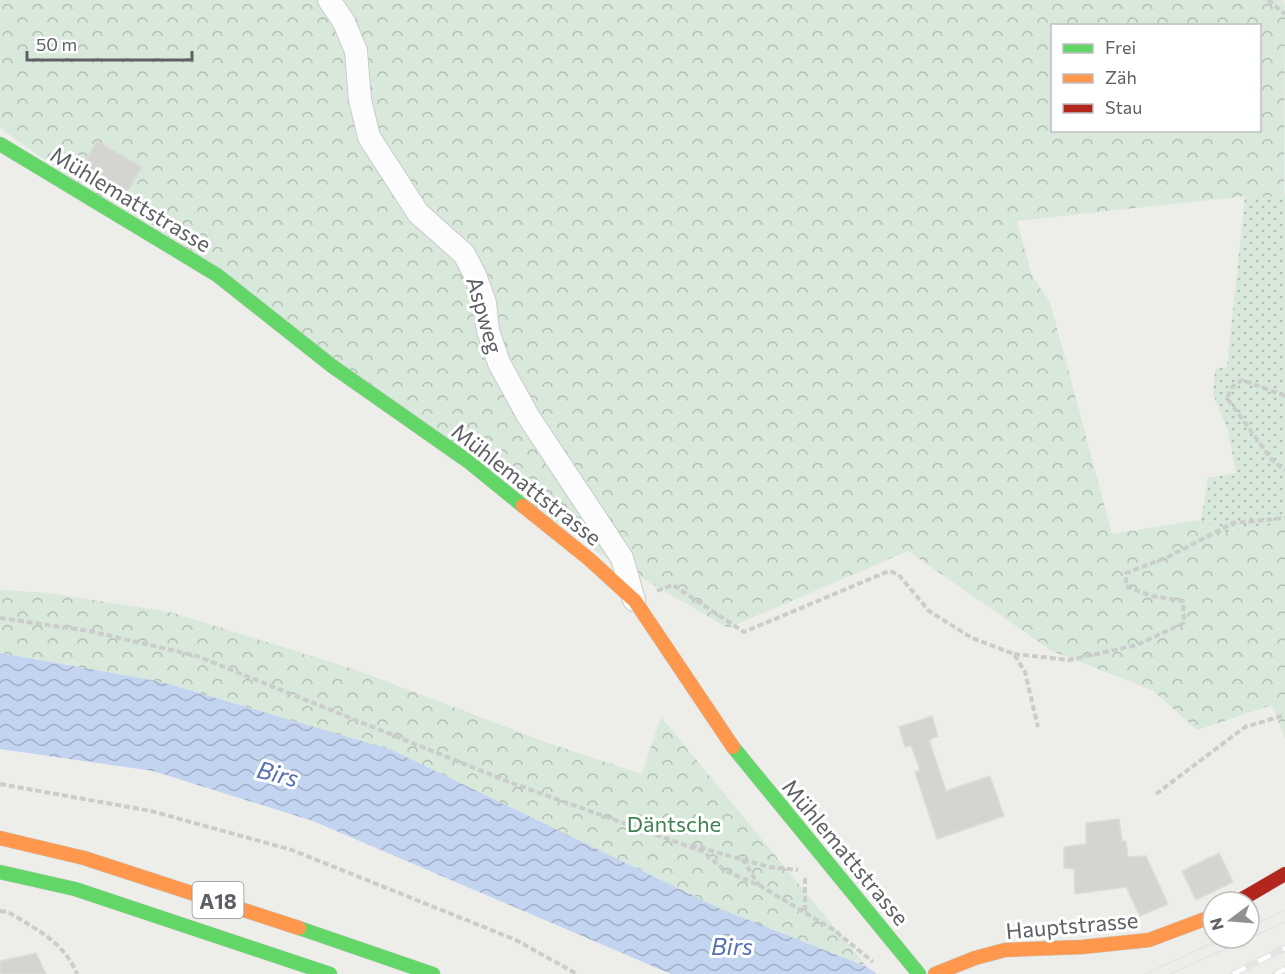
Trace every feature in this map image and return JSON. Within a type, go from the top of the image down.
[{"type":"main road","name":"Mühlemattstrasse","points":[[0,144],[217,275],[332,366],[469,462],[589,559],[635,601],[738,755],[919,974]]},
{"type":"main road","name":"A18","points":[[0,838],[84,858],[236,906],[433,974]]},
{"type":"main road","name":"A18","points":[[0,872],[75,889],[330,974]]},
{"type":"main road","points":[[1258,890],[1285,874]]},
{"type":"main road","name":"Hauptstrasse","points":[[935,974],[975,958],[1005,950],[1104,946],[1149,939],[1201,920]]},
{"type":"street","name":"Aspweg","points":[[329,0],[344,22],[356,51],[360,100],[369,137],[418,213],[464,254],[475,275],[484,303],[488,331],[499,363],[528,416],[622,558],[635,601]]},
{"type":"path","points":[[1268,0],[1285,14]]},
{"type":"path","points":[[1285,396],[1242,380],[1232,387],[1227,398],[1272,460],[1285,470]]},
{"type":"path","points":[[635,601],[673,585],[744,632],[889,571],[897,574],[929,612],[972,638],[1014,654],[1069,660],[1137,645],[1184,623],[1183,601],[1152,596],[1126,586],[1126,573],[1168,556],[1233,523],[1285,519]]},
{"type":"path","points":[[0,618],[89,631],[197,656],[498,777],[704,852],[725,871],[759,885],[834,930],[877,964]]},
{"type":"path","points":[[1014,654],[1025,672],[1038,727]]},
{"type":"path","points":[[1156,794],[1245,727],[1285,715]]},
{"type":"path","points":[[0,784],[151,811],[292,850],[516,940],[578,974]]},
{"type":"path","points":[[644,832],[769,867],[805,870],[806,913]]},
{"type":"path","points":[[742,859],[759,885]]},
{"type":"path","points":[[0,911],[8,912],[52,938],[72,962],[77,974]]},
{"type":"green space","points":[[0,0],[1283,0],[1285,7],[1284,197],[1245,196],[1017,221],[1032,276],[1050,302],[1112,534],[1201,520],[1224,533],[1285,523],[1285,739],[1272,705],[1197,730],[1152,690],[1052,651],[908,551],[728,628],[602,555],[0,128]]},
{"type":"green space","points":[[1285,192],[1285,523],[1224,533],[1201,520],[1208,478],[1236,473],[1228,431],[1213,394],[1215,369],[1227,367],[1245,196],[1284,197]]},
{"type":"green space","name":"Däntsche","points":[[0,590],[50,593],[174,613],[356,670],[551,744],[642,774],[661,717],[867,967],[721,909],[392,750],[162,682],[0,653]]},
{"type":"water","name":"Birs","points":[[0,653],[162,682],[392,750],[721,909],[867,967],[877,974],[671,974],[313,821],[153,771],[0,749]]},
{"type":"building","points":[[97,141],[142,167],[124,198],[79,171]]},
{"type":"building","points":[[932,716],[938,736],[929,740],[946,791],[990,776],[1004,816],[937,839],[915,772],[920,770],[911,746],[905,747],[899,727]]},
{"type":"building","points":[[1119,819],[1122,841],[1126,841],[1128,857],[1146,856],[1168,904],[1140,916],[1126,887],[1075,894],[1074,869],[1064,868],[1064,847],[1086,844],[1086,823]]},
{"type":"building","points":[[1219,853],[1233,882],[1217,890],[1201,890],[1201,898],[1196,900],[1182,871]]},
{"type":"building","points":[[36,953],[46,974],[0,974],[0,961]]},
{"type":"tram line","points":[[1261,921],[1285,910]]},
{"type":"tram line","points":[[1170,974],[1285,922]]},
{"type":"tram line","points":[[1145,974],[1201,948]]},
{"type":"railway","points":[[1233,974],[1285,948]]},
{"type":"railway","points":[[1276,974],[1285,969]]},
{"type":"traffic: fast","points":[[0,144],[217,275],[332,366],[469,462],[523,506]]},
{"type":"traffic: fast","points":[[733,747],[919,974]]},
{"type":"traffic: fast","points":[[0,872],[75,889],[330,974]]},
{"type":"traffic: fast","points":[[299,928],[433,974]]},
{"type":"traffic: slow","points":[[523,506],[589,559],[635,601],[733,747]]},
{"type":"traffic: slow","points":[[0,838],[84,858],[299,928]]},
{"type":"traffic: slow","points":[[935,974],[975,958],[1005,950],[1082,947],[1149,940],[1201,920]]},
{"type":"traffic: jam","points":[[1258,890],[1285,874]]}]
